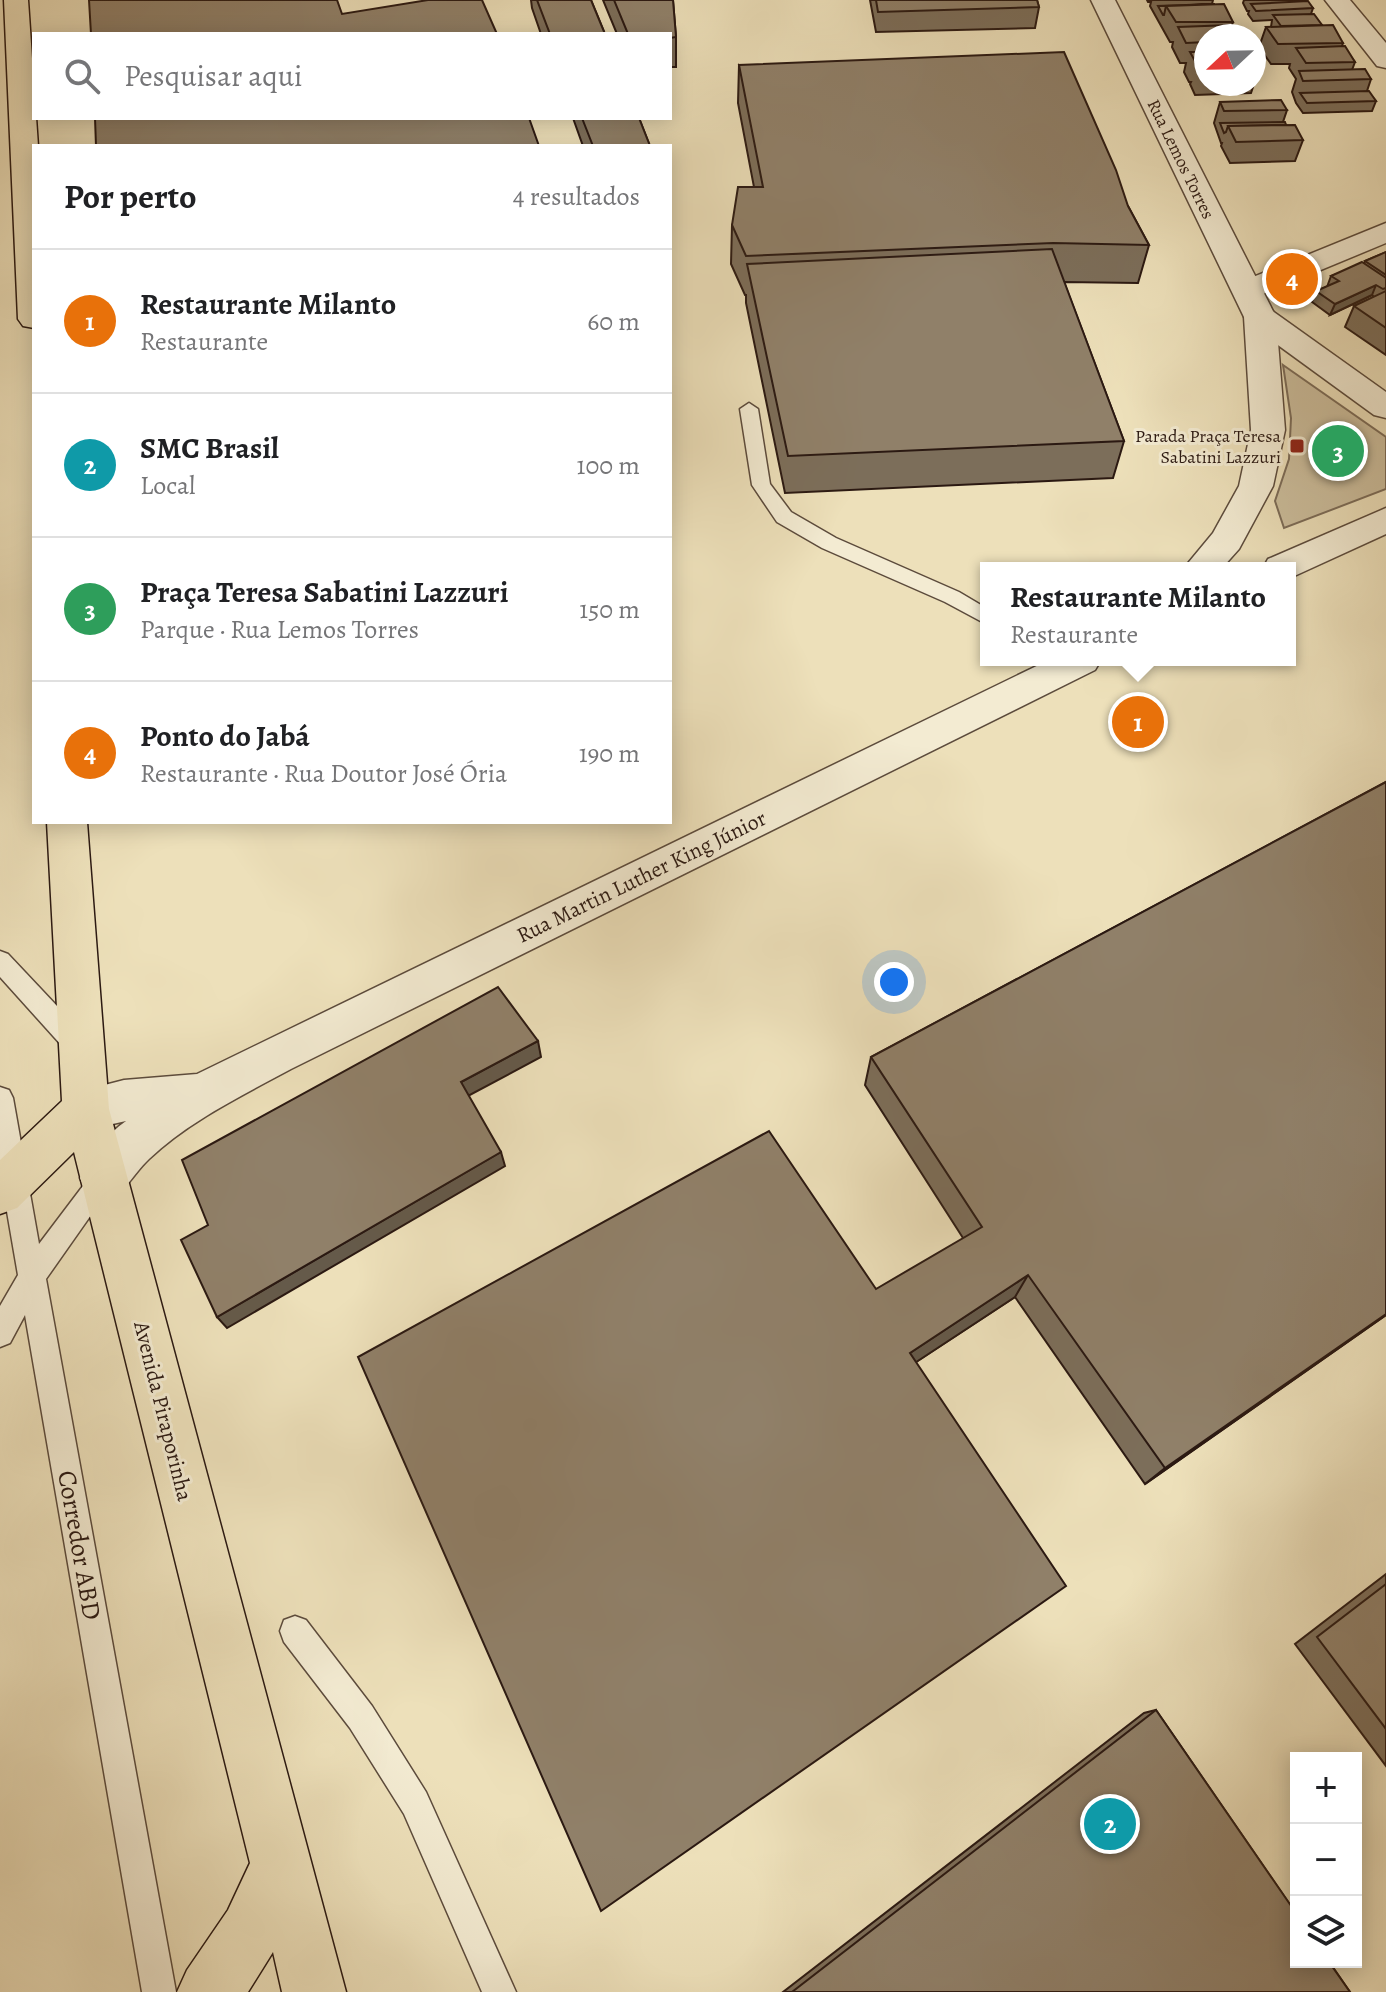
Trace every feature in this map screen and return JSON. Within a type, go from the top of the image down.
[{"type":"main road","points":[[16,0],[32,284]]},
{"type":"main road","name":"Avenida Piraporinha","points":[[67,824],[86,1109],[314,1992]]},
{"type":"main road","points":[[7,1185],[86,1109]]},
{"type":"main road","points":[[209,1992],[227,1971],[256,1923],[280,1866]]},
{"type":"street","name":"Rua Lemos Torres","points":[[1103,0],[1254,304],[1268,430],[1256,486],[1227,540],[1207,562]]},
{"type":"street","points":[[1337,0],[1386,60]]},
{"type":"street","points":[[1254,304],[1386,232]]},
{"type":"street","name":"Rua Lemos Torres","points":[[1254,304],[1386,408]]},
{"type":"street","points":[[1294,562],[1386,520]]},
{"type":"street","name":"Rua Martin Luther King Júnior","points":[[104,1178],[132,1144],[202,1094],[1060,666]]},
{"type":"street","name":"Rua Martin Luther King Júnior","points":[[86,1109],[124,1101],[202,1094]]},
{"type":"lane","points":[[749,409],[761,485],[784,517],[829,543],[952,597],[980,613]]},
{"type":"lane","points":[[0,961],[82,1050]]},
{"type":"lane","name":"Corredor ABD","points":[[0,1098],[7,1185],[32,1276],[159,1992]]},
{"type":"lane","points":[[0,1333],[32,1276],[104,1178]]},
{"type":"lane","points":[[295,1631],[361,1717],[415,1803],[499,1992]]},
{"type":"shaded area","points":[[1283,365],[1386,437],[1386,489],[1284,528],[1275,501],[1289,459],[1291,418]]},
{"type":"building","points":[[89,0],[337,0],[342,14],[428,0],[482,0],[496,32],[91,32]]},
{"type":"building","points":[[537,0],[591,0],[604,32],[549,32]]},
{"type":"building","points":[[614,0],[673,0],[676,37],[672,38],[672,32],[627,32]]},
{"type":"building","points":[[876,0],[1037,0],[1039,7],[878,12]]},
{"type":"building","points":[[1308,1],[1313,8],[1256,11],[1251,4]]},
{"type":"building","points":[[1215,4],[1166,6],[1164,15],[1158,6]]},
{"type":"building","points":[[1224,4],[1233,22],[1176,22],[1166,6]]},
{"type":"building","points":[[1314,14],[1322,25],[1281,26],[1273,15]]},
{"type":"building","points":[[1333,25],[1343,43],[1278,44],[1266,27]]},
{"type":"building","points":[[1194,26],[1194,43],[1186,43],[1178,27]]},
{"type":"building","points":[[1345,46],[1355,62],[1306,63],[1296,48]]},
{"type":"building","points":[[1064,52],[1116,170],[1128,206],[1149,245],[1053,243],[746,256],[732,225],[738,187],[763,187],[739,65]]},
{"type":"building","points":[[1365,69],[1371,79],[1303,81],[1299,71]]},
{"type":"building","points":[[1369,91],[1376,101],[1307,103],[1300,93]]},
{"type":"building","points":[[1281,100],[1287,110],[1224,111],[1220,102]]},
{"type":"building","points":[[95,120],[530,120],[538,144],[96,144]]},
{"type":"building","points":[[583,120],[640,120],[649,144],[592,144]]},
{"type":"building","points":[[1285,122],[1286,125],[1228,126],[1224,133],[1220,123]]},
{"type":"building","points":[[1295,125],[1303,140],[1236,142],[1228,126]]},
{"type":"building","points":[[1052,249],[1124,441],[788,456],[747,264]]},
{"type":"building","points":[[1386,252],[1386,275],[1365,261]]},
{"type":"building","points":[[1362,262],[1386,278],[1386,288],[1376,285],[1335,304],[1316,291],[1339,281],[1331,276]]},
{"type":"building","points":[[1386,291],[1386,328],[1354,306]]},
{"type":"building","points":[[1386,782],[1386,1314],[1165,1468],[1028,1275],[910,1353],[1066,1586],[601,1911],[358,1357],[769,1131],[876,1289],[982,1227],[871,1057]]},
{"type":"building","points":[[498,987],[538,1041],[461,1082],[501,1152],[217,1317],[181,1240],[208,1225],[182,1160]]},
{"type":"building","points":[[1386,1584],[1386,1729],[1317,1637]]},
{"type":"building","points":[[1156,1710],[1290,1904],[1290,1968],[1333,1968],[1350,1992],[792,1992]]},
{"type":"place","name":"Ponto do Jabá","points":[[1292,279]]},
{"type":"place","name":"Parada Praça Teresa Sabatini Lazzuri","points":[[1297,446]]},
{"type":"place","name":"Praça Teresa Sabatini Lazzuri","points":[[1338,451]]},
{"type":"place","name":"Restaurante Milanto","points":[[1138,722]]},
{"type":"place","name":"SMC Brasil","points":[[1110,1824]]}]
